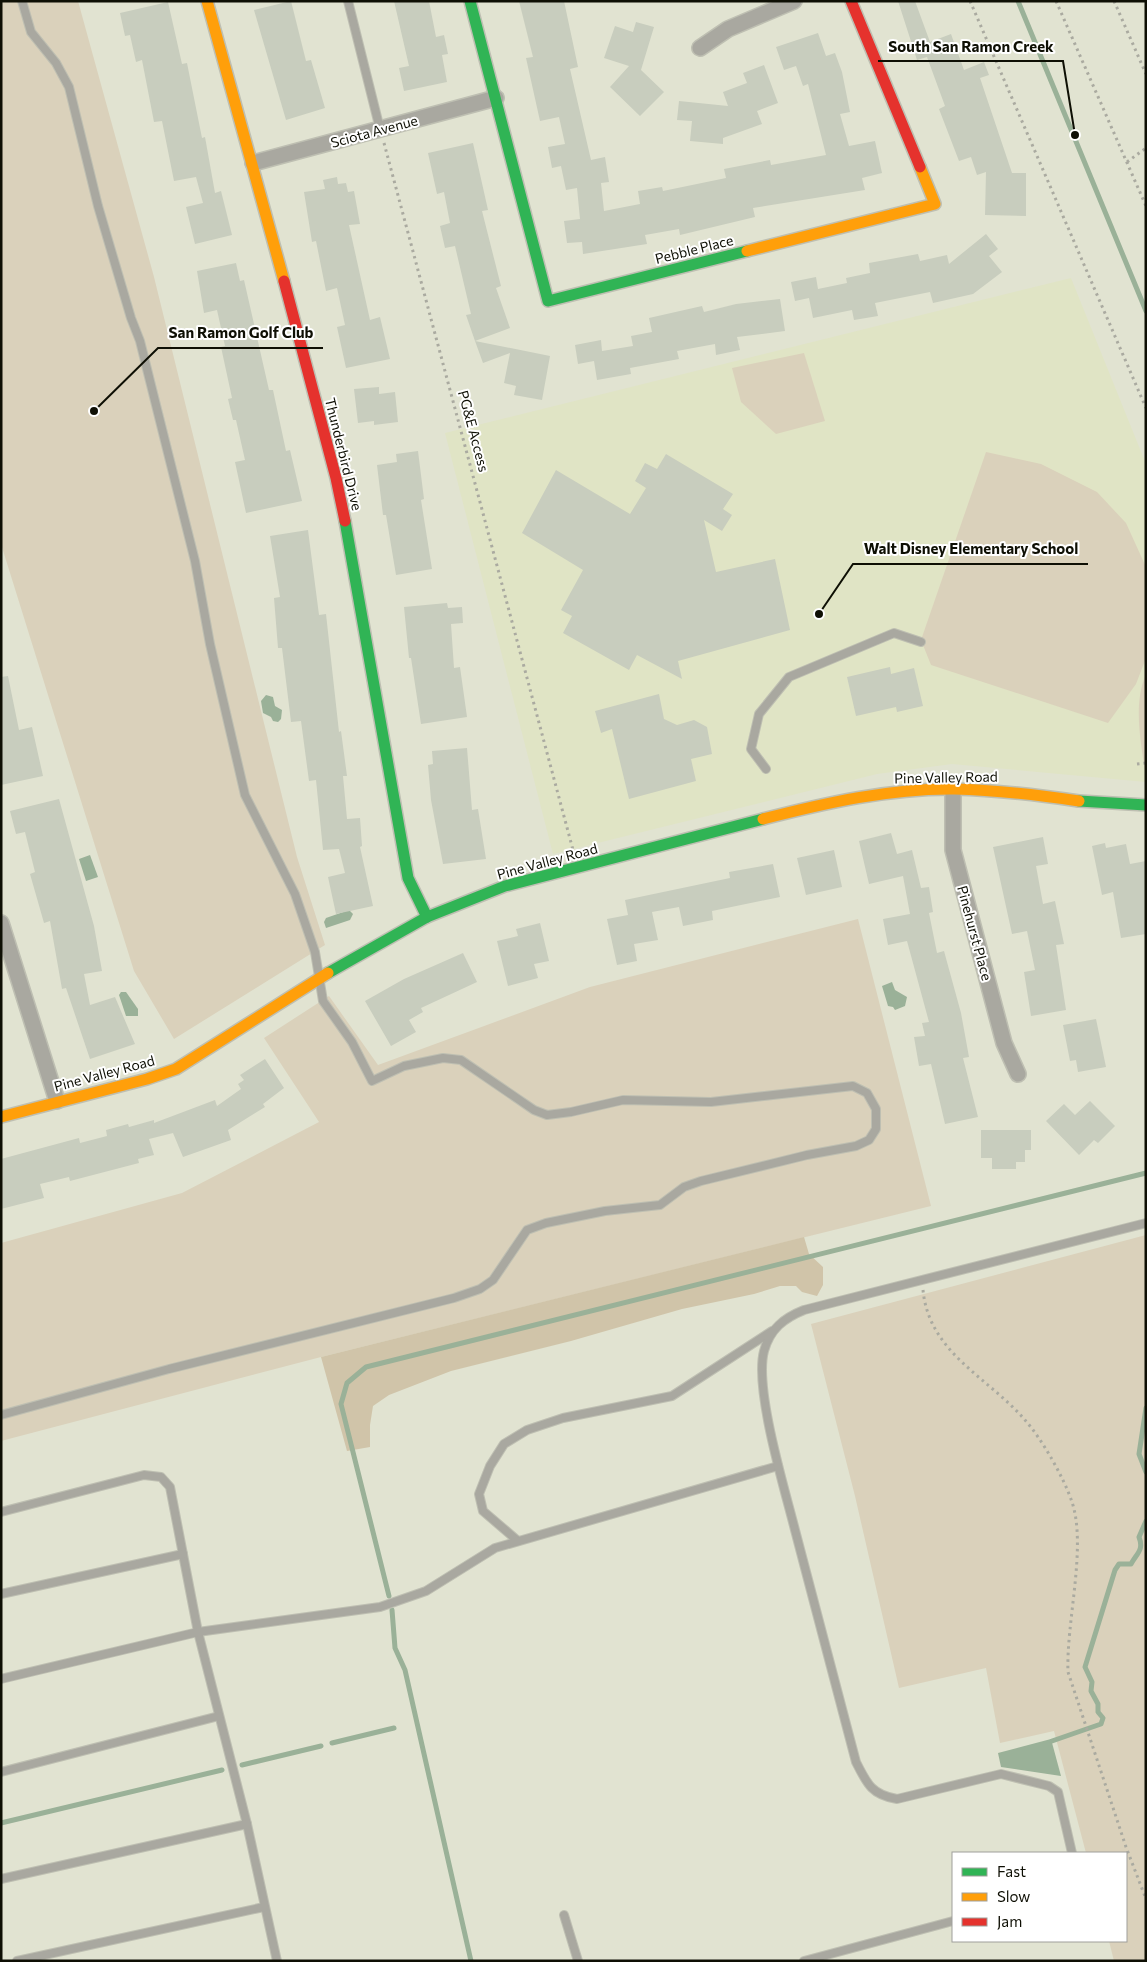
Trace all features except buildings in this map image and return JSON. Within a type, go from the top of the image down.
[{"type":"street","name":"Thunderbird Drive","points":[[208,1],[336,478],[358,588],[408,878],[427,917]]},
{"type":"street","name":"Pebble Place","points":[[470,1],[548,301],[936,204],[851,1]]},
{"type":"street","points":[[700,48],[728,29],[794,1]]},
{"type":"street","name":"Sciota Avenue","points":[[253,163],[496,98]]},
{"type":"street","name":"Pine Valley Road","points":[[1,1117],[57,1101],[147,1080],[176,1069],[319,978],[427,917],[505,886],[774,816],[885,793],[952,789],[1016,792],[1080,801],[1146,805]]},
{"type":"street","name":"Pinehurst Place","points":[[952,789],[954,850],[1004,1043],[1018,1074]]},
{"type":"street","points":[[1,923],[57,1101]]},
{"type":"lane","points":[[1,1415],[169,1369],[454,1298],[480,1289],[493,1280],[527,1230],[546,1223],[604,1211],[660,1205],[684,1187],[701,1181],[808,1155],[856,1146],[869,1140],[876,1129],[876,1109],[867,1092],[853,1086],[711,1102],[623,1100],[571,1112],[546,1115],[534,1110],[461,1060],[443,1058],[404,1066],[372,1082],[352,1042],[323,1002],[315,952],[295,894],[245,795],[210,644],[193,551],[140,341],[131,318],[98,206],[69,87],[56,64],[31,32],[22,1]]},
{"type":"lane","points":[[348,1],[380,129]]},
{"type":"lane","points":[[766,769],[752,749],[759,714],[789,678],[894,633],[921,642]]},
{"type":"lane","points":[[518,1541],[483,1511],[479,1494],[490,1466],[504,1444],[527,1430],[563,1418],[672,1396],[772,1331],[787,1316],[804,1310],[1146,1223]]},
{"type":"lane","points":[[772,1331],[764,1353],[763,1383],[778,1466],[856,1762],[872,1789],[882,1797],[897,1799],[1001,1774],[1049,1786],[1058,1792],[1072,1852]]},
{"type":"lane","points":[[1,1679],[198,1632],[380,1607],[426,1592],[495,1548],[778,1466]]},
{"type":"lane","points":[[1,1512],[144,1474],[162,1477],[170,1487],[198,1632],[247,1824],[277,1961]]},
{"type":"lane","points":[[1,1594],[183,1554]]},
{"type":"lane","points":[[1,1772],[219,1716]]},
{"type":"lane","points":[[1,1879],[247,1824]]},
{"type":"lane","points":[[17,1961],[264,1908]]},
{"type":"lane","points":[[564,1915],[578,1961]]},
{"type":"lane","points":[[804,1961],[952,1921]]},
{"type":"path","points":[[970,1],[1146,408]]},
{"type":"path","points":[[1056,1],[1146,206]]},
{"type":"path","points":[[1114,1],[1146,74]]},
{"type":"path","name":"PG&E Access","points":[[380,129],[578,867]]},
{"type":"path","points":[[1127,162],[1146,148]]},
{"type":"path","points":[[1138,764],[1146,763]]},
{"type":"path","points":[[922,1279],[925,1309],[936,1334],[980,1379],[1025,1419],[1041,1441],[1072,1502],[1076,1522],[1077,1547],[1067,1648],[1068,1672],[1126,1848],[1146,1899]]},
{"type":"shaded area","points":[[1,1],[78,1],[154,277],[297,857],[325,945],[174,1039],[134,971],[1,544]]},
{"type":"shaded area","points":[[1071,278],[1146,464],[1146,782],[952,764],[877,774],[553,854],[445,433]]},
{"type":"shaded area","points":[[804,353],[825,421],[776,434],[741,402],[732,368]]},
{"type":"shaded area","points":[[986,452],[1041,464],[1097,492],[1126,523],[1146,567],[1146,658],[1136,684],[1108,723],[931,665],[921,640]]},
{"type":"shaded area","points":[[1146,674],[1146,779],[1139,713],[1142,686]]},
{"type":"shaded area","points":[[266,695],[273,697],[275,706],[282,710],[281,719],[278,722],[273,721],[271,717],[263,713],[261,701]]},
{"type":"shaded area","points":[[90,855],[98,877],[86,881],[79,859]]},
{"type":"shaded area","points":[[349,910],[353,914],[350,920],[326,928],[324,922],[326,918]]},
{"type":"shaded area","points":[[858,919],[931,1206],[321,1357],[1,1441],[1,1243],[182,1193],[319,1122],[264,1038],[329,996],[378,1065],[590,987]]},
{"type":"shaded area","points":[[892,982],[895,990],[907,997],[905,1006],[895,1010],[893,1007],[888,1006],[882,986]]},
{"type":"shaded area","points":[[121,992],[126,992],[138,1009],[138,1016],[126,1016],[119,995]]},
{"type":"shaded area","points":[[1146,1235],[1146,1961],[1114,1961],[1109,1942],[1127,1942],[1127,1852],[1086,1852],[1054,1731],[1000,1743],[986,1668],[899,1688],[855,1496],[811,1324]]},
{"type":"shaded area","points":[[804,1237],[809,1254],[823,1267],[823,1285],[817,1296],[802,1292],[796,1286],[780,1286],[754,1294],[682,1309],[571,1341],[451,1371],[389,1395],[373,1406],[370,1425],[370,1447],[347,1451],[321,1357]]},
{"type":"shaded area","points":[[1051,1739],[1061,1776],[1001,1767],[998,1753]]},
{"type":"waterway","points":[[1018,1],[1146,311]]},
{"type":"waterway","points":[[389,1596],[341,1404],[347,1383],[366,1367],[1146,1173]]},
{"type":"waterway","points":[[1146,1408],[1139,1454],[1146,1472]]},
{"type":"waterway","points":[[1052,1741],[1101,1724],[1103,1718],[1098,1712],[1098,1704],[1091,1691],[1092,1682],[1085,1667],[1115,1570],[1119,1564],[1131,1564],[1140,1548],[1139,1537],[1146,1521]]},
{"type":"waterway","points":[[392,1610],[395,1648],[405,1670],[471,1961]]},
{"type":"waterway","points":[[332,1743],[394,1728]]},
{"type":"waterway","points":[[242,1765],[321,1746]]},
{"type":"waterway","points":[[1,1823],[222,1770]]},
{"type":"traffic: fast","points":[[470,1],[548,301],[747,251]]},
{"type":"traffic: fast","points":[[345,521],[408,878],[427,917]]},
{"type":"traffic: fast","points":[[1079,801],[1146,805]]},
{"type":"traffic: fast","points":[[328,973],[427,917],[505,886],[763,819]]},
{"type":"traffic: slow","points":[[207,1],[284,281]]},
{"type":"traffic: slow","points":[[747,251],[935,204],[920,167]]},
{"type":"traffic: slow","points":[[763,819],[810,807],[858,798],[931,789],[1002,792],[1079,801]]},
{"type":"traffic: slow","points":[[1,1117],[147,1079],[176,1069],[328,973]]},
{"type":"traffic: jam","points":[[851,1],[920,167]]},
{"type":"traffic: jam","points":[[284,281],[336,478],[345,521]]},
{"type":"place","name":"South San Ramon Creek","points":[[1075,135]]},
{"type":"place","name":"San Ramon Golf Club","points":[[94,411]]},
{"type":"place","name":"Walt Disney Elementary School","points":[[819,614]]}]
